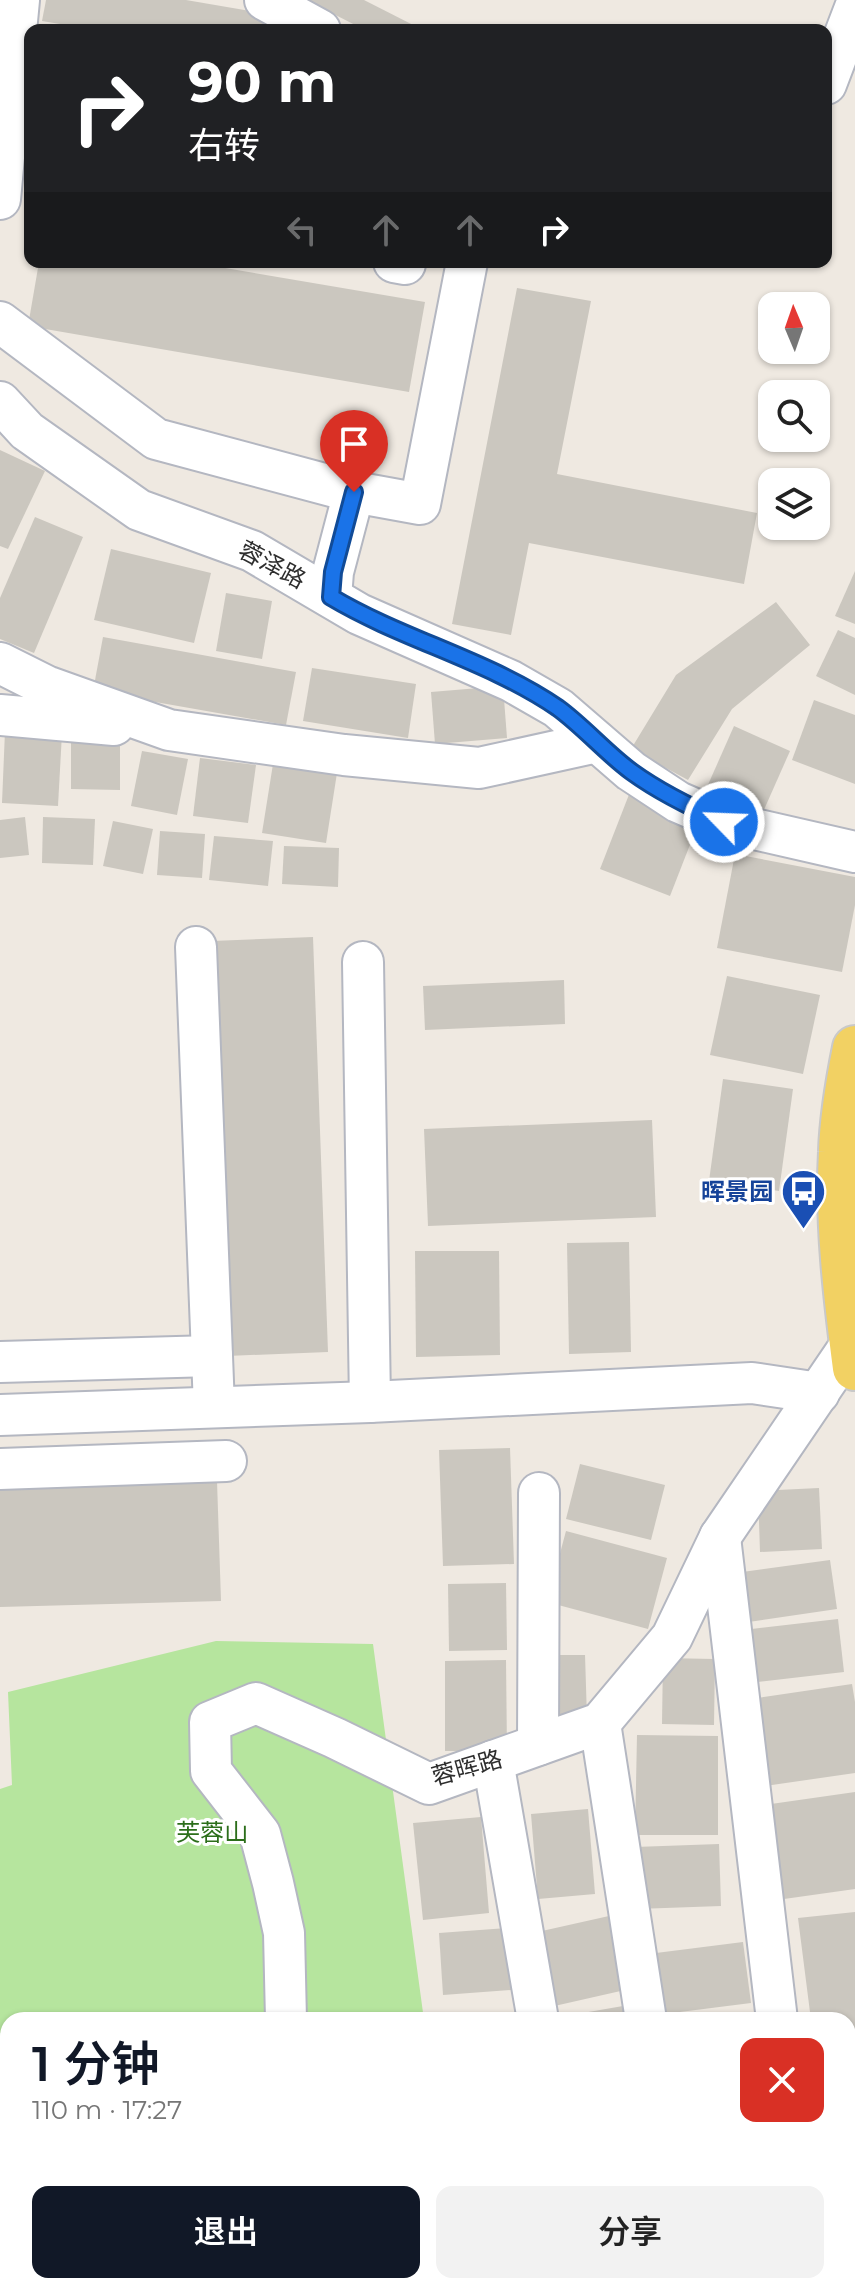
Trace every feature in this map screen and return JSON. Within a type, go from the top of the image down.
[{"type":"main road","points":[[853,1356],[848,1226],[840,1154],[844,1103],[855,1048]]},
{"type":"street","points":[[265,0],[309,24]]},
{"type":"street","points":[[832,68],[855,8]]},
{"type":"street","points":[[21,23],[0,198],[24,202]]},
{"type":"street","points":[[0,322],[156,439],[354,492],[420,504],[466,268]]},
{"type":"street","name":"蓉泽路","points":[[0,402],[27,431],[139,510],[252,551],[359,614],[511,681],[558,708],[631,771],[678,802],[724,822],[855,852]]},
{"type":"street","points":[[331,597],[333,572],[354,492]]},
{"type":"street","points":[[0,663],[46,686],[169,730]]},
{"type":"street","points":[[0,715],[169,730],[344,755],[479,768],[597,742]]},
{"type":"street","points":[[196,947],[214,1407]]},
{"type":"street","points":[[363,962],[370,1402]]},
{"type":"street","points":[[0,1362],[212,1356]]},
{"type":"street","points":[[645,2012],[600,1723],[672,1637],[720,1537],[819,1393],[853,1356]]},
{"type":"street","points":[[0,1415],[370,1402],[752,1383],[819,1393]]},
{"type":"street","points":[[0,1469],[226,1461]]},
{"type":"street","points":[[538,1745],[539,1493]]},
{"type":"street","points":[[720,1537],[776,2012]]},
{"type":"street","name":"蓉晖路","points":[[286,2012],[284,1933],[273,1883],[260,1834],[211,1771],[210,1722],[256,1703],[429,1784],[600,1723]]},
{"type":"street","points":[[493,1761],[537,2012]]},
{"type":"green space","name":"芙蓉山","points":[[216,1641],[373,1644],[423,2012],[0,2012],[0,1789],[12,1785],[8,1692]]},
{"type":"building","points":[[46,0],[186,0],[280,16],[279,24],[60,24],[42,21]]},
{"type":"building","points":[[306,0],[364,0],[411,24],[353,24]]},
{"type":"building","points":[[38,268],[225,268],[425,302],[409,392],[28,326]]},
{"type":"building","points":[[517,288],[591,301],[557,474],[757,513],[744,584],[529,543],[511,635],[452,624]]},
{"type":"building","points":[[0,450],[45,471],[8,549],[0,546]]},
{"type":"building","points":[[35,517],[83,537],[34,653],[0,639],[0,598]]},
{"type":"building","points":[[111,549],[211,573],[194,643],[94,620]]},
{"type":"building","points":[[855,571],[855,624],[835,616]]},
{"type":"building","points":[[226,593],[272,601],[262,659],[216,651]]},
{"type":"building","points":[[776,602],[810,645],[732,709],[688,780],[631,749],[676,675]]},
{"type":"building","points":[[838,630],[855,638],[855,695],[816,676]]},
{"type":"building","points":[[103,637],[296,672],[286,725],[93,691]]},
{"type":"building","points":[[312,668],[416,684],[408,738],[303,721]]},
{"type":"building","points":[[503,686],[507,738],[435,744],[431,692]]},
{"type":"building","points":[[814,700],[855,715],[855,784],[792,760]]},
{"type":"building","points":[[734,726],[790,751],[763,812],[707,787]]},
{"type":"building","points":[[5,731],[62,733],[58,806],[2,803]]},
{"type":"building","points":[[71,734],[120,735],[120,790],[71,789]]},
{"type":"building","points":[[142,751],[188,759],[177,815],[131,806]]},
{"type":"building","points":[[200,758],[256,765],[248,823],[193,816]]},
{"type":"building","points":[[273,764],[337,773],[326,843],[262,833]]},
{"type":"building","points":[[630,792],[700,819],[670,896],[600,869]]},
{"type":"building","points":[[25,817],[29,855],[0,858],[0,820]]},
{"type":"building","points":[[43,817],[95,819],[93,865],[42,863]]},
{"type":"building","points":[[113,821],[153,829],[143,874],[103,866]]},
{"type":"building","points":[[160,831],[205,834],[202,878],[157,875]]},
{"type":"building","points":[[214,836],[273,841],[268,886],[209,880]]},
{"type":"building","points":[[284,846],[339,848],[338,887],[282,884]]},
{"type":"building","points":[[735,854],[855,877],[855,905],[842,972],[717,948]]},
{"type":"building","points":[[313,937],[328,1352],[227,1356],[212,941]]},
{"type":"building","points":[[727,976],[820,995],[803,1074],[710,1055]]},
{"type":"building","points":[[564,980],[565,1024],[425,1030],[423,986]]},
{"type":"building","points":[[723,1079],[793,1089],[779,1191],[709,1181]]},
{"type":"building","points":[[652,1120],[656,1217],[428,1226],[424,1129]]},
{"type":"building","points":[[629,1242],[631,1352],[569,1354],[567,1243]]},
{"type":"building","points":[[415,1251],[499,1251],[500,1355],[416,1357]]},
{"type":"building","points":[[510,1448],[514,1564],[443,1566],[439,1450]]},
{"type":"building","points":[[580,1464],[665,1485],[651,1540],[566,1519]]},
{"type":"building","points":[[217,1481],[221,1601],[0,1607],[0,1487]]},
{"type":"building","points":[[819,1488],[822,1549],[760,1552],[758,1491]]},
{"type":"building","points":[[566,1531],[667,1558],[648,1629],[547,1602]]},
{"type":"building","points":[[830,1560],[837,1609],[742,1623],[735,1573]]},
{"type":"building","points":[[506,1583],[507,1650],[449,1651],[448,1584]]},
{"type":"building","points":[[838,1619],[844,1672],[749,1683],[743,1630]]},
{"type":"building","points":[[546,1655],[585,1655],[587,1719],[548,1720]]},
{"type":"building","points":[[663,1658],[715,1659],[714,1725],[662,1724]]},
{"type":"building","points":[[506,1660],[507,1751],[445,1751],[445,1661]]},
{"type":"building","points":[[852,1684],[855,1773],[765,1786],[751,1699]]},
{"type":"building","points":[[637,1735],[718,1736],[718,1835],[635,1835]]},
{"type":"building","points":[[855,1792],[855,1889],[784,1899],[771,1804]]},
{"type":"building","points":[[588,1809],[595,1894],[538,1899],[531,1814]]},
{"type":"building","points":[[481,1817],[489,1913],[423,1920],[413,1823]]},
{"type":"building","points":[[719,1844],[721,1906],[637,1909],[635,1847]]},
{"type":"building","points":[[855,1912],[855,2012],[810,2012],[798,1918]]},
{"type":"building","points":[[609,1916],[625,1990],[550,2007],[533,1933]]},
{"type":"building","points":[[507,1928],[511,1990],[443,1995],[439,1933]]},
{"type":"building","points":[[743,1942],[751,2003],[664,2012],[656,1953]]},
{"type":"building","points":[[623,2006],[624,2012],[588,2012]]},
{"type":"place","name":"晖景园","points":[[804,1231]]},
{"type":"route","points":[[354,492],[333,572],[331,597],[359,614],[511,681],[558,708],[631,771],[678,802],[724,822]]}]
